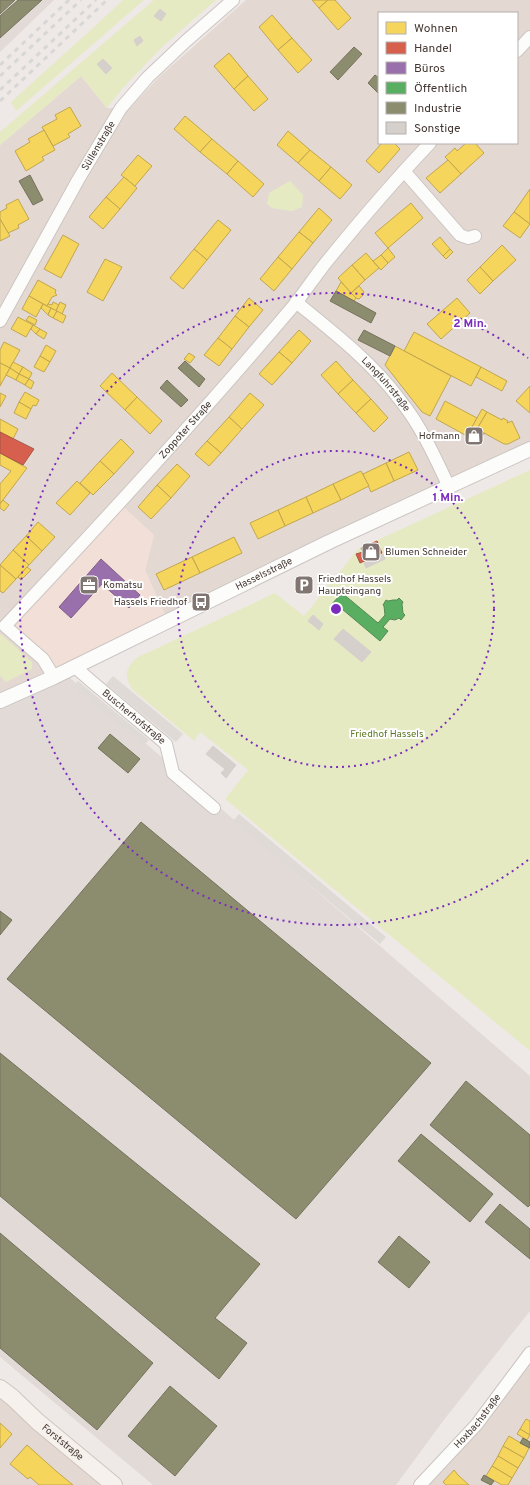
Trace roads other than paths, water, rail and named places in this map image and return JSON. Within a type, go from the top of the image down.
[{"type":"main road","name":"Forststraße","points":[[0,1379],[6,1392],[37,1421],[114,1485]]},
{"type":"street","name":"Süllenstraße","points":[[0,321],[78,180],[121,108],[158,66],[233,0]]},
{"type":"street","points":[[518,50],[530,37]]},
{"type":"street","name":"Zoppoter Straße","points":[[54,677],[43,659],[5,626],[86,540],[208,404],[296,302],[324,266],[404,171],[429,144]]},
{"type":"street","points":[[404,171],[460,235],[468,238],[475,236]]},
{"type":"street","name":"Langfuhrstraße","points":[[296,302],[348,344],[377,373],[400,400],[421,431],[449,487]]},
{"type":"street","name":"Hasselsstraße","points":[[0,702],[329,542],[530,449]]},
{"type":"street","name":"Buscherhofstraße","points":[[75,666],[87,678],[166,744],[173,773],[214,808]]},
{"type":"street","name":"Hoxbachstraße","points":[[420,1485],[477,1424],[530,1353]]},
{"type":"railway","points":[[0,65],[69,0]]},
{"type":"railway","points":[[0,76],[81,0]]},
{"type":"railway","points":[[0,90],[96,0]]},
{"type":"railway","points":[[0,101],[107,0]]},
{"type":"place","name":"Hofmann","points":[[474,436]]},
{"type":"place","name":"Blumen Schneider","points":[[371,552]]},
{"type":"place","name":"Komatsu","points":[[89,585]]},
{"type":"place","name":"Friedhof Hassels Haupteingang","points":[[304,585]]},
{"type":"place","name":"Hassels Friedhof","points":[[201,602]]},
{"type":"park label","name":"Friedhof Hassels","points":[[387,734]]}]
